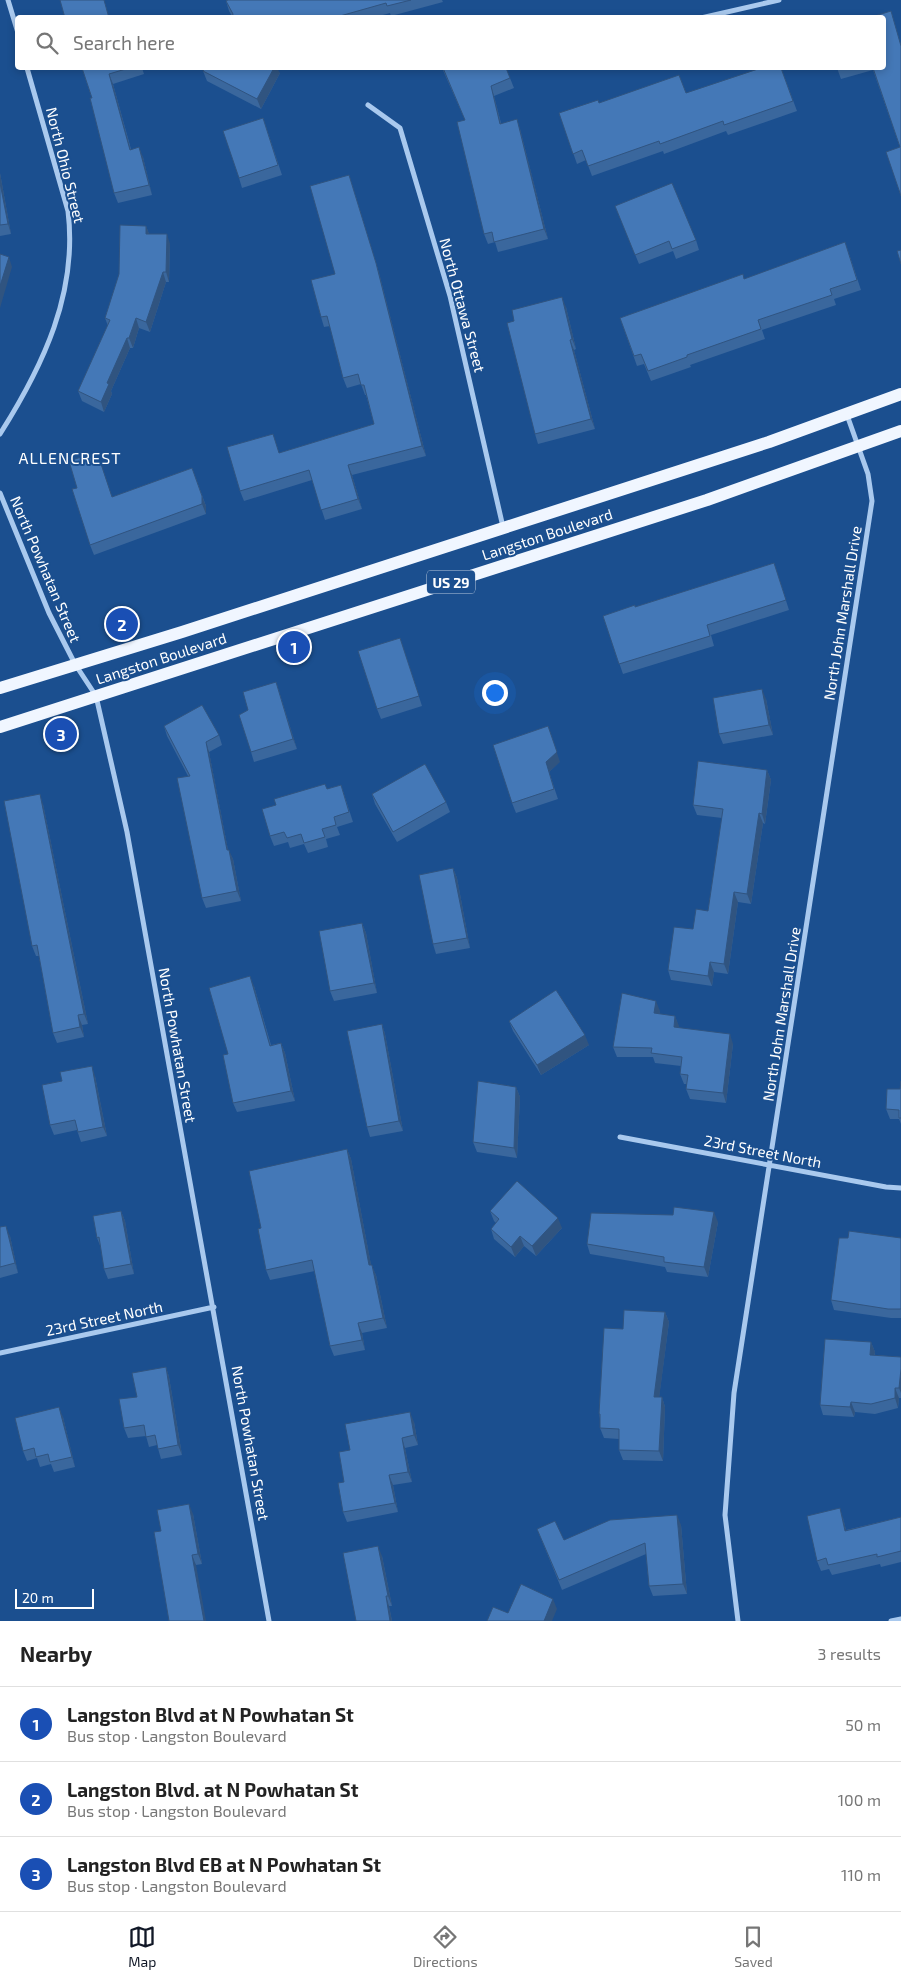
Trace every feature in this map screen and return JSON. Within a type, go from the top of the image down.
[{"type":"main road","name":"Langston Boulevard","points":[[0,688],[192,629],[504,528],[847,414],[901,394]]},
{"type":"main road","name":"Langston Boulevard","points":[[0,727],[707,500],[901,431]]},
{"type":"street","points":[[8,0],[15,23]]},
{"type":"street","points":[[714,15],[779,0]]},
{"type":"street","name":"North Ohio Street","points":[[0,434],[27,390],[52,335],[64,295],[69,262],[70,230],[68,211],[28,70]]},
{"type":"street","name":"North Ottawa Street","points":[[368,105],[400,128],[450,296],[504,528]]},
{"type":"street","name":"North John Marshall Drive","points":[[738,1621],[725,1515],[734,1393],[872,501],[868,474],[847,414]]},
{"type":"street","name":"North Powhatan Street","points":[[0,493],[49,614],[75,664],[96,696],[127,832],[269,1621]]},
{"type":"street","name":"23rd Street North","points":[[620,1137],[886,1187],[901,1188]]},
{"type":"street","name":"23rd Street North","points":[[0,1354],[214,1307]]},
{"type":"street","points":[[891,1621],[901,1619]]},
{"type":"building","points":[[60,0],[104,0],[108,15],[64,15]]},
{"type":"building","points":[[411,0],[387,6],[386,3],[344,15],[233,15],[226,1]]},
{"type":"building","points":[[891,11],[901,46],[901,196],[886,152],[900,147],[874,70],[886,70],[886,15],[878,15]]},
{"type":"building","points":[[83,70],[122,70],[109,74],[130,150],[139,147],[149,185],[114,193],[90,98],[92,98]]},
{"type":"building","points":[[204,70],[273,70],[257,99]]},
{"type":"building","points":[[444,70],[507,70],[510,78],[491,86],[500,124],[517,119],[544,229],[494,242],[492,232],[484,234],[457,122],[465,120]]},
{"type":"building","points":[[755,70],[782,70],[793,101],[724,125],[723,121],[660,144],[659,141],[588,166],[582,150],[573,154],[559,113],[598,100],[599,103],[679,75],[686,93]]},
{"type":"building","points":[[263,118],[278,165],[239,178],[223,131]]},
{"type":"building","points":[[349,175],[376,263],[422,446],[348,465],[358,499],[321,510],[309,470],[240,491],[227,447],[273,434],[279,453],[374,424],[364,385],[361,385],[358,374],[343,378],[327,316],[321,317],[311,280],[335,274],[310,186]]},
{"type":"building","points":[[0,183],[8,224],[0,225]]},
{"type":"building","points":[[672,183],[696,240],[672,249],[669,241],[635,255],[615,206]]},
{"type":"building","points":[[120,225],[146,226],[146,234],[167,234],[166,272],[163,272],[146,322],[136,318],[129,338],[127,338],[107,383],[109,384],[101,402],[78,391],[110,320],[105,318],[119,274]]},
{"type":"building","points":[[845,242],[857,280],[830,289],[832,295],[758,320],[761,329],[648,371],[641,354],[634,356],[620,318],[743,274],[744,279]]},
{"type":"building","points":[[901,250],[901,264],[897,251]]},
{"type":"building","points":[[0,254],[9,257],[0,286]]},
{"type":"building","points":[[562,297],[572,339],[570,340],[591,419],[535,434],[507,323],[514,321],[512,310]]},
{"type":"building","points":[[97,452],[112,497],[192,468],[202,496],[202,504],[90,545],[72,489],[77,488],[69,461]]},
{"type":"building","points":[[774,563],[786,600],[707,625],[710,636],[619,664],[603,616]]},
{"type":"building","points":[[400,638],[419,696],[377,709],[358,651]]},
{"type":"building","points":[[276,682],[293,739],[251,752],[239,715],[248,710],[243,692]]},
{"type":"building","points":[[762,689],[769,725],[719,734],[713,698]]},
{"type":"building","points":[[202,705],[219,735],[206,742],[237,891],[202,898],[177,778],[190,776],[164,726]]},
{"type":"building","points":[[548,726],[557,752],[546,762],[554,789],[512,803],[493,745]]},
{"type":"building","points":[[698,761],[767,770],[762,814],[759,813],[747,894],[734,892],[724,964],[710,962],[708,976],[668,970],[674,927],[693,929],[696,909],[708,911],[723,809],[693,805]]},
{"type":"building","points":[[425,764],[446,802],[393,832],[372,794]]},
{"type":"building","points":[[325,784],[327,789],[341,785],[349,812],[334,817],[336,825],[322,829],[325,837],[304,843],[301,834],[287,838],[284,832],[270,836],[262,809],[276,805],[274,799]]},
{"type":"building","points":[[40,794],[84,1014],[78,1015],[80,1027],[53,1033],[37,945],[32,946],[4,801]]},
{"type":"building","points":[[453,868],[467,938],[433,944],[419,875]]},
{"type":"building","points":[[362,923],[374,983],[330,991],[319,931]]},
{"type":"building","points":[[250,976],[270,1046],[281,1043],[291,1091],[233,1103],[223,1055],[228,1054],[209,988]]},
{"type":"building","points":[[556,990],[585,1035],[537,1065],[509,1021]]},
{"type":"building","points":[[622,993],[656,1001],[654,1013],[675,1016],[674,1027],[730,1034],[723,1093],[686,1089],[688,1075],[680,1074],[682,1057],[651,1053],[652,1048],[613,1047]]},
{"type":"building","points":[[382,1024],[399,1121],[367,1127],[347,1031]]},
{"type":"building","points":[[92,1066],[103,1127],[78,1132],[75,1120],[50,1125],[42,1085],[62,1081],[60,1072]]},
{"type":"building","points":[[478,1081],[516,1087],[514,1148],[473,1142]]},
{"type":"building","points":[[901,1081],[901,1118],[899,1118],[899,1110],[886,1109],[887,1089],[900,1089]]},
{"type":"building","points":[[347,1149],[369,1265],[372,1265],[383,1318],[358,1323],[362,1340],[330,1346],[312,1260],[266,1270],[258,1229],[261,1228],[249,1171]]},
{"type":"building","points":[[517,1181],[558,1218],[532,1246],[520,1236],[511,1247],[491,1229],[499,1219],[490,1211]]},
{"type":"building","points":[[674,1207],[714,1212],[704,1267],[664,1262],[664,1257],[587,1244],[591,1213],[673,1215]]},
{"type":"building","points":[[121,1211],[131,1264],[104,1269],[99,1237],[97,1238],[93,1216]]},
{"type":"building","points":[[6,1226],[15,1263],[0,1267],[0,1227]]},
{"type":"building","points":[[849,1231],[901,1238],[901,1309],[888,1309],[831,1300],[839,1238],[848,1238]]},
{"type":"building","points":[[624,1310],[665,1312],[654,1397],[662,1397],[659,1451],[619,1450],[619,1429],[600,1428],[599,1414],[604,1328],[623,1329]]},
{"type":"building","points":[[825,1339],[871,1342],[870,1355],[901,1357],[899,1388],[895,1388],[895,1398],[871,1404],[851,1402],[850,1407],[820,1405]]},
{"type":"building","points":[[166,1367],[178,1445],[158,1449],[155,1435],[146,1437],[144,1425],[124,1428],[119,1399],[137,1397],[132,1373]]},
{"type":"building","points":[[59,1407],[72,1457],[50,1462],[48,1454],[36,1457],[34,1448],[23,1451],[15,1418]]},
{"type":"building","points":[[410,1412],[414,1435],[402,1438],[408,1472],[389,1475],[395,1503],[343,1512],[338,1483],[344,1482],[339,1452],[350,1450],[345,1424]]},
{"type":"building","points":[[189,1504],[198,1554],[192,1555],[204,1621],[169,1621],[154,1532],[161,1531],[157,1510]]},
{"type":"building","points":[[840,1508],[845,1531],[901,1517],[901,1551],[877,1557],[877,1554],[828,1565],[826,1558],[817,1561],[807,1516]]},
{"type":"building","points":[[677,1515],[683,1584],[649,1586],[645,1543],[559,1580],[537,1529],[555,1521],[564,1540],[610,1520]]},
{"type":"building","points":[[378,1546],[388,1596],[386,1596],[390,1621],[356,1621],[343,1553]]},
{"type":"building","points":[[521,1584],[553,1599],[544,1621],[487,1621],[493,1607],[508,1613]]},
{"type":"place","name":"Langston Blvd. at N Powhatan St","points":[[122,624]]},
{"type":"place","name":"Langston Blvd at N Powhatan St","points":[[294,647]]},
{"type":"place","name":"Langston Blvd EB at N Powhatan St","points":[[61,734]]},
{"type":"district","name":"ALLENCREST","points":[[70,457]]}]
